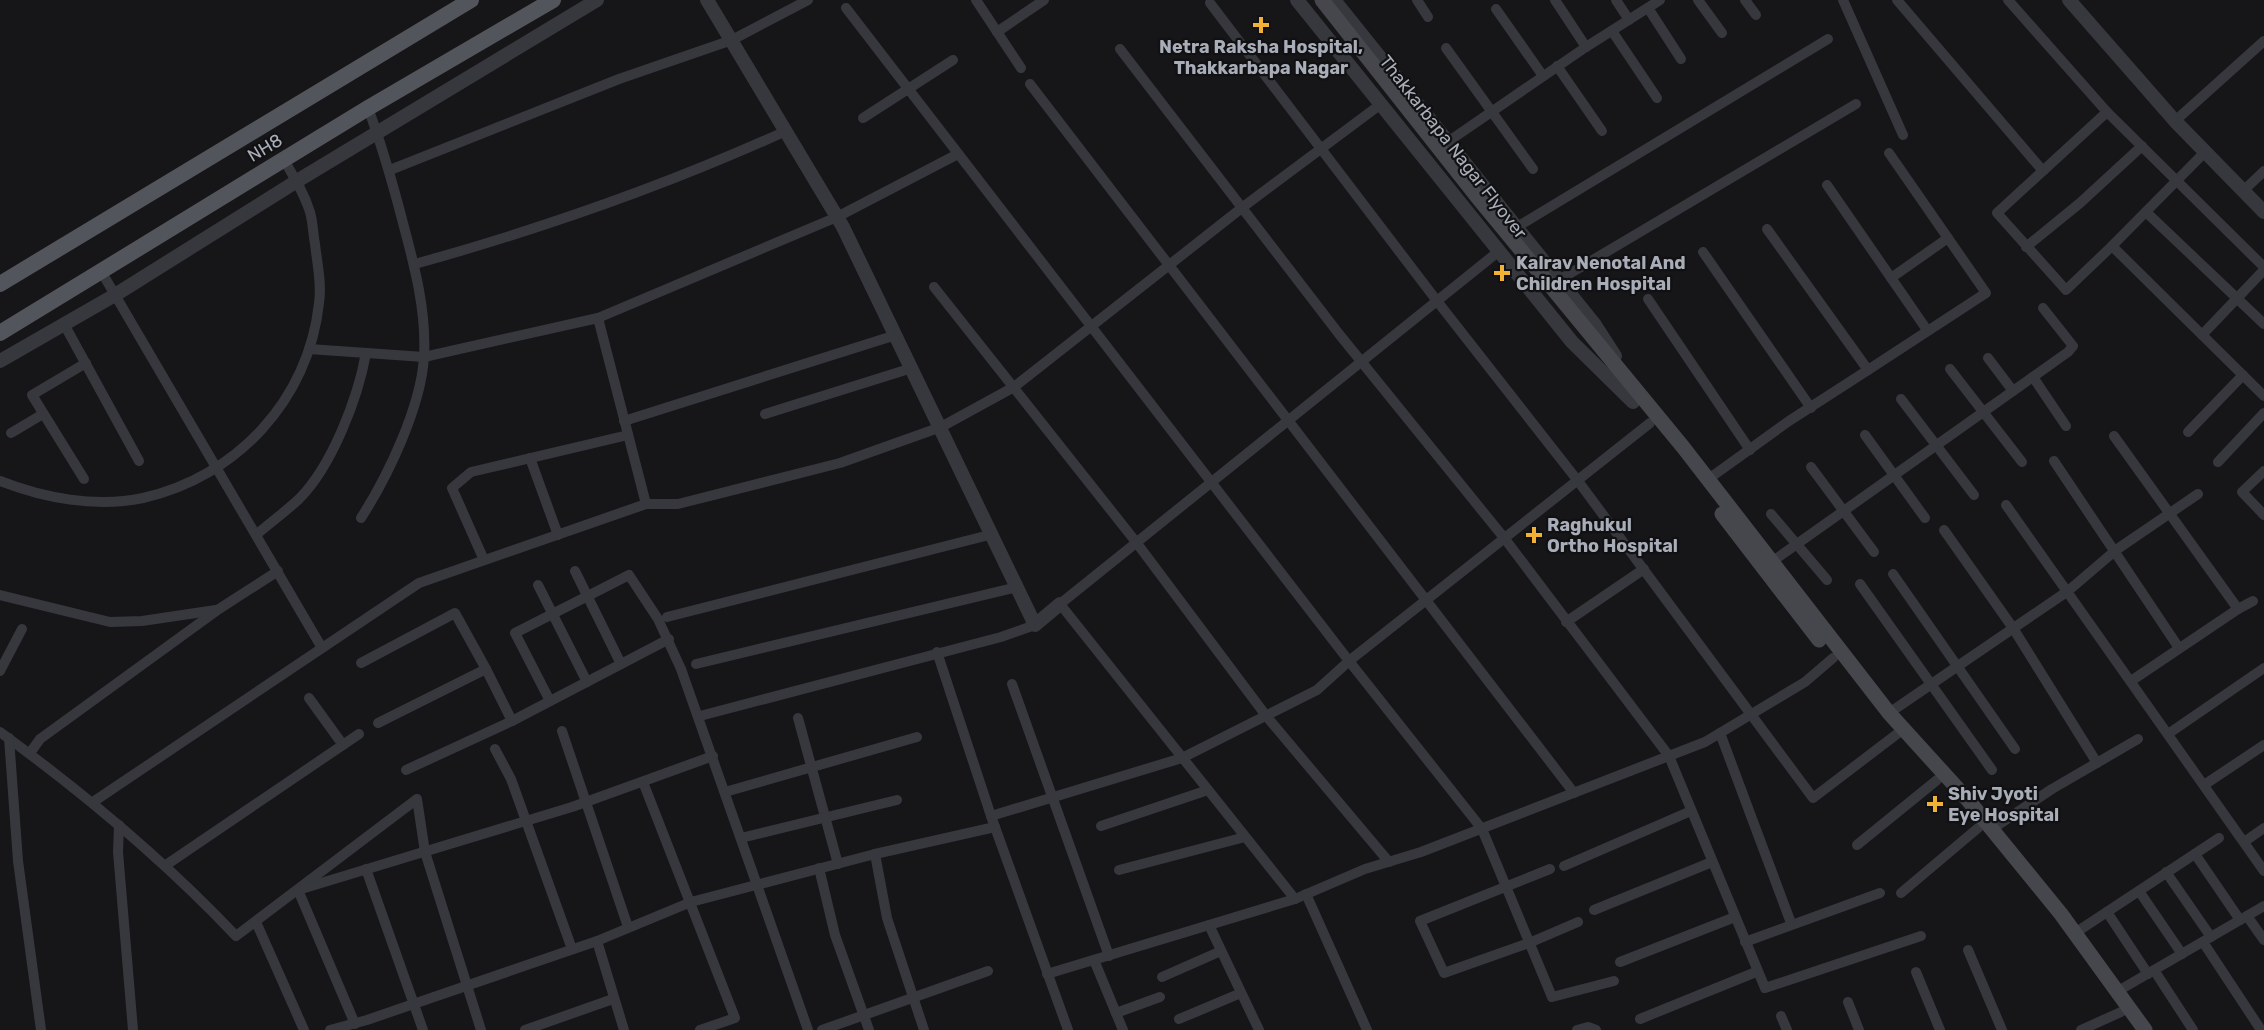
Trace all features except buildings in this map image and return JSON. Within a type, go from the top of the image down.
[{"type":"main road","name":"NH8","points":[[0,284],[471,0]]},
{"type":"main road","name":"NH8","points":[[0,333],[368,108],[553,0]]},
{"type":"main road","name":"Thakkarbapa Nagar Flyover","points":[[1311,0],[1589,338]]},
{"type":"main road","name":"Thakkarbapa Nagar Flyover","points":[[1322,0],[1637,399]]},
{"type":"main road","points":[[1637,399],[1650,423],[1836,654],[1897,734],[1937,780],[1985,828],[2133,1030]]},
{"type":"main road","points":[[1637,399],[1773,561],[1836,654],[1889,713],[2075,933],[2145,1030]]},
{"type":"street","points":[[0,361],[115,295],[297,181],[597,0]]},
{"type":"street","points":[[707,0],[837,218],[993,534],[1035,625]]},
{"type":"street","points":[[390,170],[619,79],[732,40],[808,0]]},
{"type":"street","points":[[976,0],[1021,68]]},
{"type":"street","points":[[997,32],[1044,0]]},
{"type":"street","points":[[1297,0],[1572,342],[1637,399]]},
{"type":"street","points":[[1334,0],[1595,325],[1637,399]]},
{"type":"street","points":[[1417,0],[1428,17]]},
{"type":"street","points":[[1555,0],[1586,47]]},
{"type":"street","points":[[1616,0],[1629,20]]},
{"type":"street","points":[[1449,141],[1557,66],[1660,0]]},
{"type":"street","points":[[1698,0],[1722,33]]},
{"type":"street","points":[[1745,0],[1756,15]]},
{"type":"street","points":[[1843,0],[1903,135]]},
{"type":"street","points":[[1897,0],[2043,171]]},
{"type":"street","points":[[2008,0],[2107,112],[2264,269],[2202,335]]},
{"type":"street","points":[[2069,0],[2175,121],[2264,212]]},
{"type":"street","points":[[1210,3],[1437,301],[1578,481],[1813,798],[1897,734]]},
{"type":"street","points":[[846,8],[1212,480],[1349,661],[1482,829],[1551,997],[1614,981]]},
{"type":"street","points":[[1648,8],[1682,59]]},
{"type":"street","points":[[1497,9],[1543,76]]},
{"type":"street","points":[[1612,31],[1658,98]]},
{"type":"street","points":[[1517,227],[1828,39]]},
{"type":"street","points":[[2175,121],[2264,41]]},
{"type":"street","points":[[1446,48],[1533,169]]},
{"type":"street","points":[[1120,49],[1361,361],[1505,539],[1669,756],[1756,972],[1765,988],[1920,936]]},
{"type":"street","points":[[863,118],[910,90],[953,60]]},
{"type":"street","points":[[1557,66],[1602,131]]},
{"type":"street","points":[[1030,84],[1167,266],[1574,793]]},
{"type":"street","points":[[93,802],[419,583],[646,504],[678,504],[840,463],[940,427],[1014,387],[1243,207],[1381,104]]},
{"type":"street","points":[[1559,280],[1856,104]]},
{"type":"street","points":[[361,518],[390,469],[420,385],[424,357],[421,304],[415,264],[390,170],[368,108]]},
{"type":"street","points":[[2107,112],[1997,213],[2066,290],[2205,152]]},
{"type":"street","points":[[415,264],[508,237],[580,212],[786,130]]},
{"type":"street","points":[[2026,247],[2080,203],[2142,146]]},
{"type":"street","points":[[1707,480],[1810,408],[1986,292],[1889,153]]},
{"type":"street","points":[[309,349],[424,357],[598,318],[837,218],[958,154]]},
{"type":"street","points":[[0,481],[31,492],[105,502],[143,498],[217,469],[242,451],[270,423],[304,366],[320,300],[319,274],[310,214],[297,181],[284,160]]},
{"type":"street","points":[[2243,191],[2264,171]]},
{"type":"street","points":[[1827,185],[1927,330]]},
{"type":"street","points":[[2146,212],[2264,324]]},
{"type":"street","points":[[1767,228],[1868,370]]},
{"type":"street","points":[[1891,278],[1948,238]]},
{"type":"street","points":[[2112,246],[2264,396]]},
{"type":"street","points":[[699,716],[1001,637],[1035,625],[1286,420],[1499,251]]},
{"type":"street","points":[[1703,252],[1810,408]]},
{"type":"street","points":[[101,271],[322,648]]},
{"type":"street","points":[[934,287],[1136,542],[1268,717],[1389,862]]},
{"type":"street","points":[[1648,299],[1750,450]]},
{"type":"street","points":[[1773,561],[1936,443],[2033,377],[2073,346],[2043,308]]},
{"type":"street","points":[[598,318],[646,504]]},
{"type":"street","points":[[64,324],[140,460]]},
{"type":"street","points":[[624,421],[896,335]]},
{"type":"street","points":[[256,535],[300,498],[324,465],[352,403],[366,353]]},
{"type":"street","points":[[1988,358],[2013,391]]},
{"type":"street","points":[[84,480],[32,394],[86,363]]},
{"type":"street","points":[[765,414],[912,368]]},
{"type":"street","points":[[1950,369],[2022,462]]},
{"type":"street","points":[[2188,432],[2243,375]]},
{"type":"street","points":[[2033,377],[2066,426]]},
{"type":"street","points":[[1901,399],[1974,495]]},
{"type":"street","points":[[2218,462],[2264,413]]},
{"type":"street","points":[[10,433],[43,414]]},
{"type":"street","points":[[330,1030],[355,1023],[369,1025],[414,1004],[597,941],[691,902],[759,886],[993,821],[1052,797],[1182,758],[1268,717],[1317,690],[1349,661],[1650,423]]},
{"type":"street","points":[[484,560],[452,488],[471,472],[628,435]]},
{"type":"street","points":[[1865,435],[1925,518]]},
{"type":"street","points":[[2114,436],[2238,609]]},
{"type":"street","points":[[530,458],[558,535]]},
{"type":"street","points":[[2054,461],[2116,550],[2179,648]]},
{"type":"street","points":[[1811,466],[1874,552]]},
{"type":"street","points":[[2264,471],[2242,492],[2264,515]]},
{"type":"street","points":[[1889,713],[2068,591],[2116,550],[2198,494]]},
{"type":"street","points":[[2006,505],[2264,871]]},
{"type":"street","points":[[1771,514],[1827,580]]},
{"type":"street","points":[[1944,530],[2013,628],[2097,763]]},
{"type":"street","points":[[667,617],[993,534]]},
{"type":"street","points":[[1566,622],[1644,569]]},
{"type":"street","points":[[30,753],[40,739],[219,609],[278,571]]},
{"type":"street","points":[[575,571],[621,664]]},
{"type":"street","points":[[1893,574],[2015,749]]},
{"type":"street","points":[[550,701],[515,633],[629,575],[669,639],[699,716],[808,1030]]},
{"type":"street","points":[[1860,584],[1992,770]]},
{"type":"street","points":[[538,585],[587,682]]},
{"type":"street","points":[[696,664],[1017,587]]},
{"type":"street","points":[[0,595],[110,622],[142,621],[219,609]]},
{"type":"street","points":[[2131,681],[2253,601]]},
{"type":"street","points":[[1060,604],[1295,899]]},
{"type":"street","points":[[361,663],[455,614],[512,721]]},
{"type":"street","points":[[0,671],[22,629]]},
{"type":"street","points":[[406,770],[512,721],[669,639]]},
{"type":"street","points":[[937,652],[993,821],[1041,949],[1047,974],[1068,1030]]},
{"type":"street","points":[[1047,974],[1295,899],[1365,869],[1482,829],[1705,742],[1805,682],[1836,654]]},
{"type":"street","points":[[2168,734],[2264,668]]},
{"type":"street","points":[[378,723],[486,669]]},
{"type":"street","points":[[1012,684],[1108,956]]},
{"type":"street","points":[[309,698],[343,746]]},
{"type":"street","points":[[798,718],[838,864]]},
{"type":"street","points":[[562,731],[588,801],[628,927]]},
{"type":"street","points":[[1720,733],[1791,923]]},
{"type":"street","points":[[166,866],[359,734]]},
{"type":"street","points":[[4,735],[93,802],[166,866],[236,936],[417,799],[425,852],[465,986],[481,1030]]},
{"type":"street","points":[[4,735],[41,1030]]},
{"type":"street","points":[[725,792],[917,737]]},
{"type":"street","points":[[1901,893],[1985,828],[2138,739]]},
{"type":"street","points":[[2204,785],[2264,745]]},
{"type":"street","points":[[495,749],[511,779],[572,949]]},
{"type":"street","points":[[298,890],[588,801],[713,756]]},
{"type":"street","points":[[1857,845],[1937,780]]},
{"type":"street","points":[[643,782],[740,1030]]},
{"type":"street","points":[[1101,825],[1208,790]]},
{"type":"street","points":[[741,837],[897,800]]},
{"type":"street","points":[[1564,866],[1691,811]]},
{"type":"street","points":[[119,825],[118,852],[133,1030]]},
{"type":"street","points":[[2244,842],[2264,828]]},
{"type":"street","points":[[1119,870],[1245,837]]},
{"type":"street","points":[[2075,933],[2219,838]]},
{"type":"street","points":[[875,854],[887,918],[924,1030]]},
{"type":"street","points":[[2195,854],[2244,918],[2264,940]]},
{"type":"street","points":[[1594,910],[1712,862]]},
{"type":"street","points":[[819,868],[835,935],[869,1030]]},
{"type":"street","points":[[1550,868],[1420,921],[1444,973],[1529,943],[1578,922]]},
{"type":"street","points":[[366,869],[423,1030]]},
{"type":"street","points":[[2166,873],[2261,1030]]},
{"type":"street","points":[[298,890],[355,1023]]},
{"type":"street","points":[[2139,891],[2182,954]]},
{"type":"street","points":[[1745,942],[1791,923],[1880,893]]},
{"type":"street","points":[[1306,894],[1367,1030]]},
{"type":"street","points":[[2118,991],[2264,906]]},
{"type":"street","points":[[2107,912],[2193,1030]]},
{"type":"street","points":[[1620,962],[1735,917]]},
{"type":"street","points":[[256,922],[304,1030]]},
{"type":"street","points":[[1209,925],[1258,1030]]},
{"type":"street","points":[[597,941],[624,1030]]},
{"type":"street","points":[[1968,950],[2002,1030]]},
{"type":"street","points":[[1162,977],[1221,951]]},
{"type":"street","points":[[1094,960],[1123,1030]]},
{"type":"street","points":[[822,1030],[988,971]]},
{"type":"street","points":[[1640,1019],[1756,972]]},
{"type":"street","points":[[1916,972],[1940,1030]]},
{"type":"street","points":[[1179,1019],[1241,993]]},
{"type":"street","points":[[1116,1013],[1160,997]]},
{"type":"street","points":[[525,1030],[613,999]]},
{"type":"street","points":[[1848,1002],[1859,1030]]},
{"type":"street","points":[[2081,1030],[2121,1012]]},
{"type":"street","points":[[1781,1016],[1787,1030]]},
{"type":"street","points":[[700,1030],[735,1018]]},
{"type":"street","points":[[1577,1030],[1588,1027],[1596,1030]]},
{"type":"place","name":"Netra Raksha Hospital, Thakkarbapa Nagar","points":[[1261,25]]},
{"type":"place","name":"Kalrav Nenotal And Children Hospital","points":[[1502,273]]},
{"type":"place","name":"Raghukul Ortho Hospital","points":[[1534,535]]},
{"type":"place","name":"Shiv Jyoti Eye Hospital","points":[[1935,804]]}]
